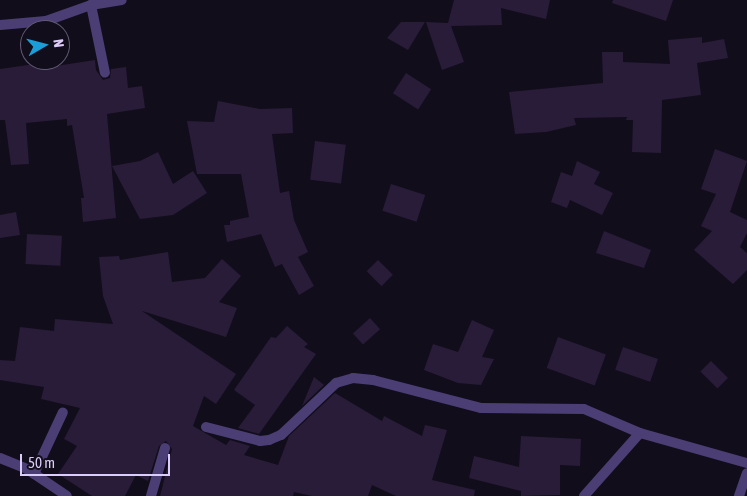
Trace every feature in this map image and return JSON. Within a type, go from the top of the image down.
[{"type":"street","points":[[0,25],[46,21],[91,5],[122,0]]},
{"type":"street","points":[[91,5],[105,72]]},
{"type":"street","points":[[206,427],[260,442],[269,440],[281,434],[336,383],[353,378],[373,380],[482,408],[584,409],[640,433],[747,462]]},
{"type":"street","points":[[34,474],[63,412]]},
{"type":"street","points":[[584,496],[640,433]]},
{"type":"street","points":[[152,496],[165,448]]},
{"type":"street","points":[[0,458],[34,474],[68,496]]},
{"type":"street","points":[[739,496],[747,472]]},
{"type":"building","points":[[454,0],[550,0],[546,19],[501,8],[502,25],[451,26],[464,62],[442,70],[426,22],[448,23]]},
{"type":"building","points":[[613,0],[673,0],[666,21],[612,3]]},
{"type":"building","points":[[401,22],[425,22],[408,50],[387,38]]},
{"type":"building","points":[[702,37],[702,43],[724,39],[728,58],[697,63],[701,95],[662,100],[661,153],[632,152],[633,120],[626,120],[627,117],[574,118],[576,125],[546,132],[515,134],[509,92],[603,83],[602,52],[623,52],[623,62],[670,64],[668,40]]},
{"type":"building","points":[[95,60],[96,70],[103,80],[110,78],[111,69],[126,67],[128,88],[142,86],[145,108],[107,114],[116,218],[83,222],[81,198],[84,198],[72,125],[67,126],[67,119],[26,123],[29,164],[11,165],[5,120],[0,120],[0,69],[20,66],[20,70],[70,70],[70,64]]},
{"type":"building","points":[[406,73],[431,89],[418,109],[393,93]]},
{"type":"building","points":[[218,101],[260,109],[292,108],[293,133],[272,134],[280,193],[289,191],[294,220],[308,252],[298,257],[314,286],[299,295],[282,264],[275,267],[261,234],[227,242],[224,225],[230,225],[230,221],[249,217],[241,174],[197,174],[187,121],[214,122]]},
{"type":"building","points":[[315,141],[346,145],[341,183],[310,180]]},
{"type":"building","points":[[715,149],[747,161],[730,212],[747,220],[747,233],[740,247],[747,253],[747,270],[733,284],[694,250],[712,231],[701,226],[716,194],[701,189]]},
{"type":"building","points":[[158,152],[173,184],[193,171],[207,193],[173,215],[140,219],[112,166],[140,161]]},
{"type":"building","points":[[577,161],[600,172],[594,184],[613,193],[602,215],[570,200],[567,208],[551,202],[561,172],[572,176]]},
{"type":"building","points":[[391,184],[425,195],[417,222],[382,211]]},
{"type":"building","points":[[16,212],[20,235],[0,238],[0,215]]},
{"type":"building","points":[[604,231],[651,250],[644,268],[596,253]]},
{"type":"building","points":[[27,234],[62,236],[60,266],[25,264]]},
{"type":"building","points":[[168,252],[172,282],[205,278],[222,259],[241,276],[219,302],[237,308],[226,337],[142,311],[236,374],[216,404],[204,396],[193,426],[226,445],[230,440],[250,446],[244,455],[278,465],[289,436],[335,393],[382,421],[384,416],[422,436],[425,425],[447,430],[432,480],[475,490],[474,496],[396,496],[372,485],[368,496],[312,496],[294,492],[293,496],[160,496],[172,449],[166,441],[159,446],[148,481],[136,475],[125,496],[92,496],[58,474],[77,446],[64,439],[80,408],[41,399],[44,387],[0,380],[0,360],[15,361],[20,327],[54,331],[55,319],[113,324],[103,296],[99,257],[119,256],[120,260]]},
{"type":"building","points":[[378,260],[393,275],[382,286],[367,271]]},
{"type":"building","points":[[370,318],[380,329],[363,345],[353,333]]},
{"type":"building","points":[[472,320],[494,330],[482,357],[494,359],[481,385],[458,383],[424,370],[433,344],[458,352]]},
{"type":"building","points":[[287,326],[308,344],[304,347],[316,354],[259,434],[238,428],[255,405],[234,390],[271,337],[276,338]]},
{"type":"building","points":[[558,337],[606,354],[595,385],[547,368]]},
{"type":"building","points":[[623,347],[658,359],[650,382],[615,370]]},
{"type":"building","points":[[711,361],[728,378],[717,389],[700,372]]},
{"type":"building","points":[[314,377],[324,385],[302,406]]},
{"type":"building","points":[[521,436],[581,439],[580,466],[560,465],[560,495],[521,496],[521,491],[469,478],[474,456],[519,467]]}]
